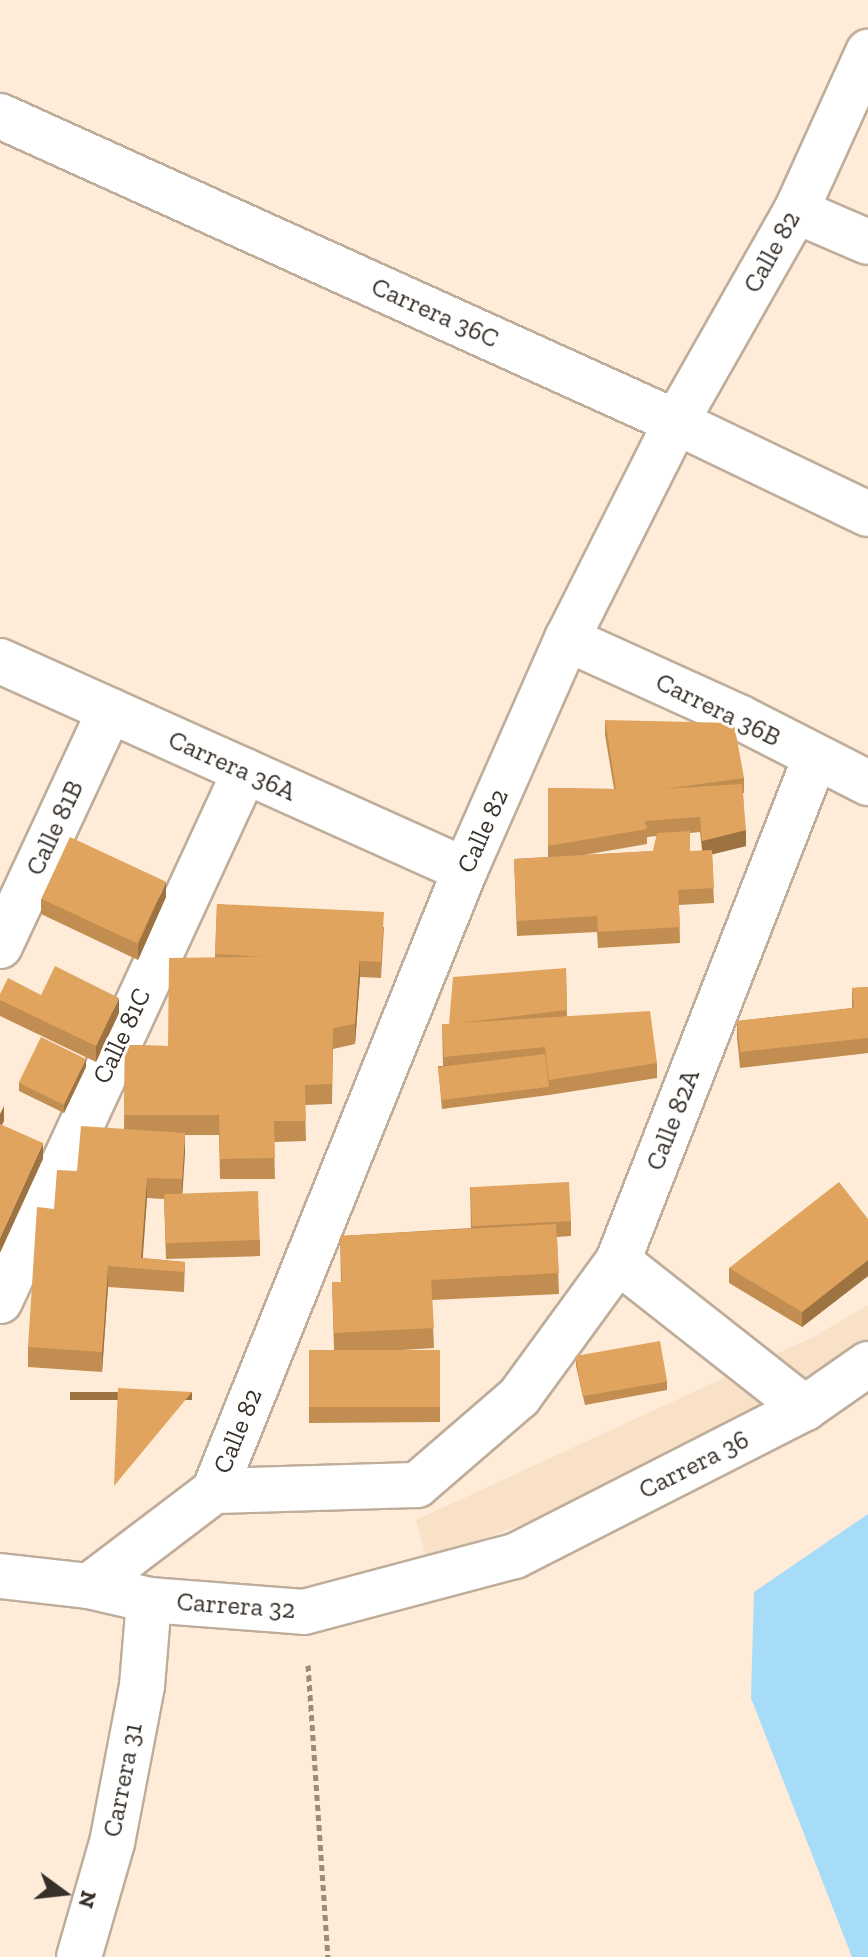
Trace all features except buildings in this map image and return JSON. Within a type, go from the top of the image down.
[{"type":"street","name":"Calle 82","points":[[89,1586],[214,1491],[465,870],[567,639],[676,422],[796,211],[868,52]]},
{"type":"street","name":"Carrera 36C","points":[[0,116],[676,422],[868,514]]},
{"type":"street","points":[[796,211],[868,242]]},
{"type":"street","name":"Carrera 36B","points":[[567,639],[741,718],[868,783]]},
{"type":"street","name":"Carrera 36A","points":[[0,661],[465,870]]},
{"type":"street","name":"Calle 81B","points":[[0,946],[110,710]]},
{"type":"street","name":"Calle 82A","points":[[214,1491],[417,1485],[519,1397],[618,1261],[815,758]]},
{"type":"street","name":"Calle 81C","points":[[0,1301],[245,771]]},
{"type":"street","points":[[618,1261],[805,1408]]},
{"type":"street","name":"Carrera 36","points":[[515,1556],[805,1408],[868,1364]]},
{"type":"street","name":"Carrera 32","points":[[0,1576],[89,1586],[149,1600],[304,1612],[515,1556]]},
{"type":"street","name":"Carrera 31","points":[[79,1957],[112,1843],[142,1686],[149,1600]]},
{"type":"path","points":[[304,1612],[328,1957]]},
{"type":"shaded area","points":[[868,1305],[868,1339],[805,1384],[555,1512],[427,1560],[416,1520],[813,1337]]},
{"type":"water","points":[[868,1514],[868,1957],[852,1957],[751,1698],[754,1592]]}]
